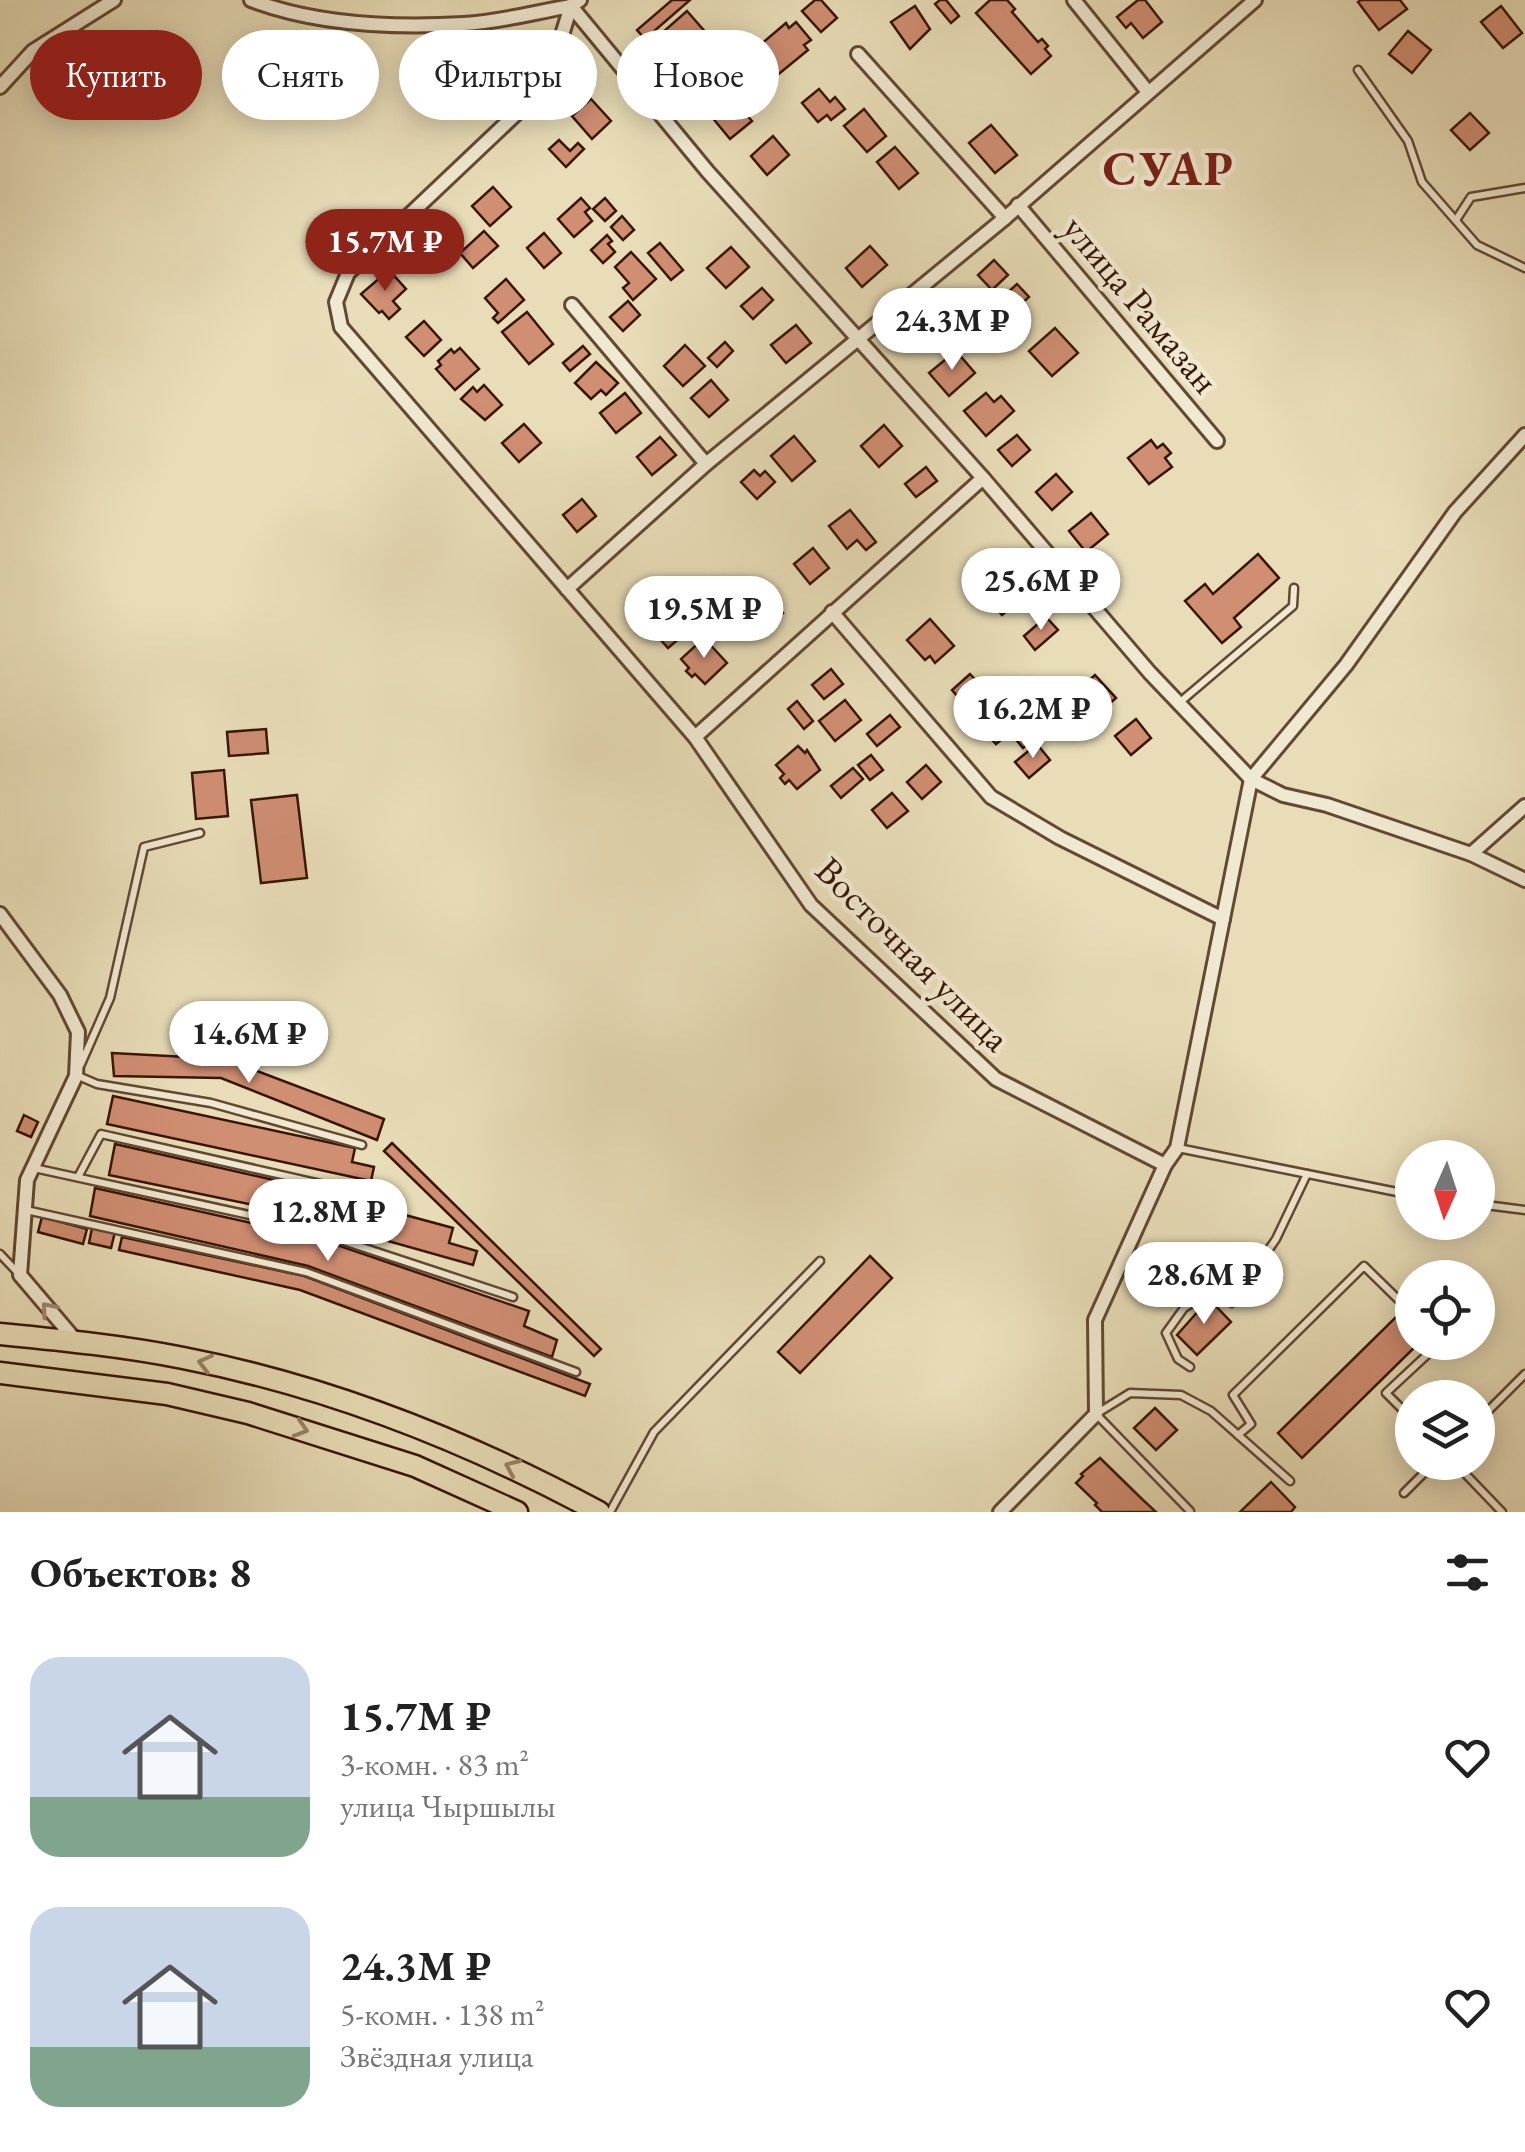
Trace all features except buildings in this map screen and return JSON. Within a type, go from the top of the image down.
[{"type":"main road","points":[[0,1334],[182,1357],[258,1376],[436,1433],[529,1474],[599,1512]]},
{"type":"main road","points":[[0,1372],[167,1394],[248,1413],[415,1466],[517,1512]]},
{"type":"street","points":[[0,87],[32,50],[114,0]]},
{"type":"street","points":[[251,0],[284,12],[358,22],[466,24],[576,3],[708,172],[984,478],[1178,704],[1250,778],[1283,795],[1327,805],[1471,854],[1525,880]]},
{"type":"street","points":[[1074,0],[1148,92]]},
{"type":"street","points":[[567,589],[706,464],[1006,218],[1255,0]]},
{"type":"street","name":"Восточная улица","points":[[576,3],[552,68],[516,114],[348,273],[336,302],[342,327],[695,737],[811,905],[996,1080],[1165,1165]]},
{"type":"street","name":"улица Рамазан","points":[[858,54],[1006,218]]},
{"type":"street","name":"улица Рамазан","points":[[1018,206],[1217,441]]},
{"type":"street","points":[[572,305],[706,464]]},
{"type":"street","points":[[1000,1512],[1096,1414],[1095,1320],[1165,1165],[1177,1148],[1250,778],[1346,666],[1455,512],[1525,436]]},
{"type":"street","points":[[695,737],[984,478]]},
{"type":"street","points":[[832,612],[991,797],[1060,838],[1223,919]]},
{"type":"street","points":[[1471,854],[1525,806]]},
{"type":"street","points":[[0,914],[60,995],[78,1032],[76,1076],[27,1180],[20,1275],[77,1342]]},
{"type":"lane","points":[[1358,70],[1408,141],[1422,182],[1477,245],[1525,268]]},
{"type":"lane","points":[[1456,220],[1471,197],[1525,188]]},
{"type":"lane","points":[[1178,704],[1293,606],[1294,588]]},
{"type":"lane","points":[[200,834],[144,847],[110,998],[76,1076],[96,1084],[210,1103],[362,1145]]},
{"type":"lane","points":[[78,1177],[101,1134],[387,1199]]},
{"type":"lane","points":[[1177,1148],[1395,1192]]},
{"type":"lane","points":[[33,1168],[295,1225],[513,1297]]},
{"type":"lane","points":[[1190,1366],[1178,1359],[1166,1333],[1184,1308],[1216,1289],[1232,1303],[1276,1239],[1307,1174]]},
{"type":"lane","points":[[1495,1206],[1525,1210]]},
{"type":"lane","points":[[25,1210],[306,1272],[576,1372]]},
{"type":"lane","points":[[0,1254],[20,1275]]},
{"type":"lane","points":[[610,1512],[654,1432],[820,1261]]},
{"type":"lane","points":[[1238,1435],[1251,1424],[1233,1395],[1364,1266],[1395,1296]]},
{"type":"lane","points":[[1399,1380],[1421,1360]]},
{"type":"lane","points":[[1495,1404],[1525,1374]]},
{"type":"lane","points":[[1395,1384],[1386,1392],[1395,1402]]},
{"type":"lane","points":[[1190,1511],[1096,1414],[1130,1393],[1181,1394],[1211,1411],[1290,1480]]},
{"type":"lane","points":[[1404,1493],[1417,1480]]},
{"type":"lane","points":[[1471,1480],[1502,1512]]},
{"type":"district","name":"СУАР","points":[[1169,168]]}]
